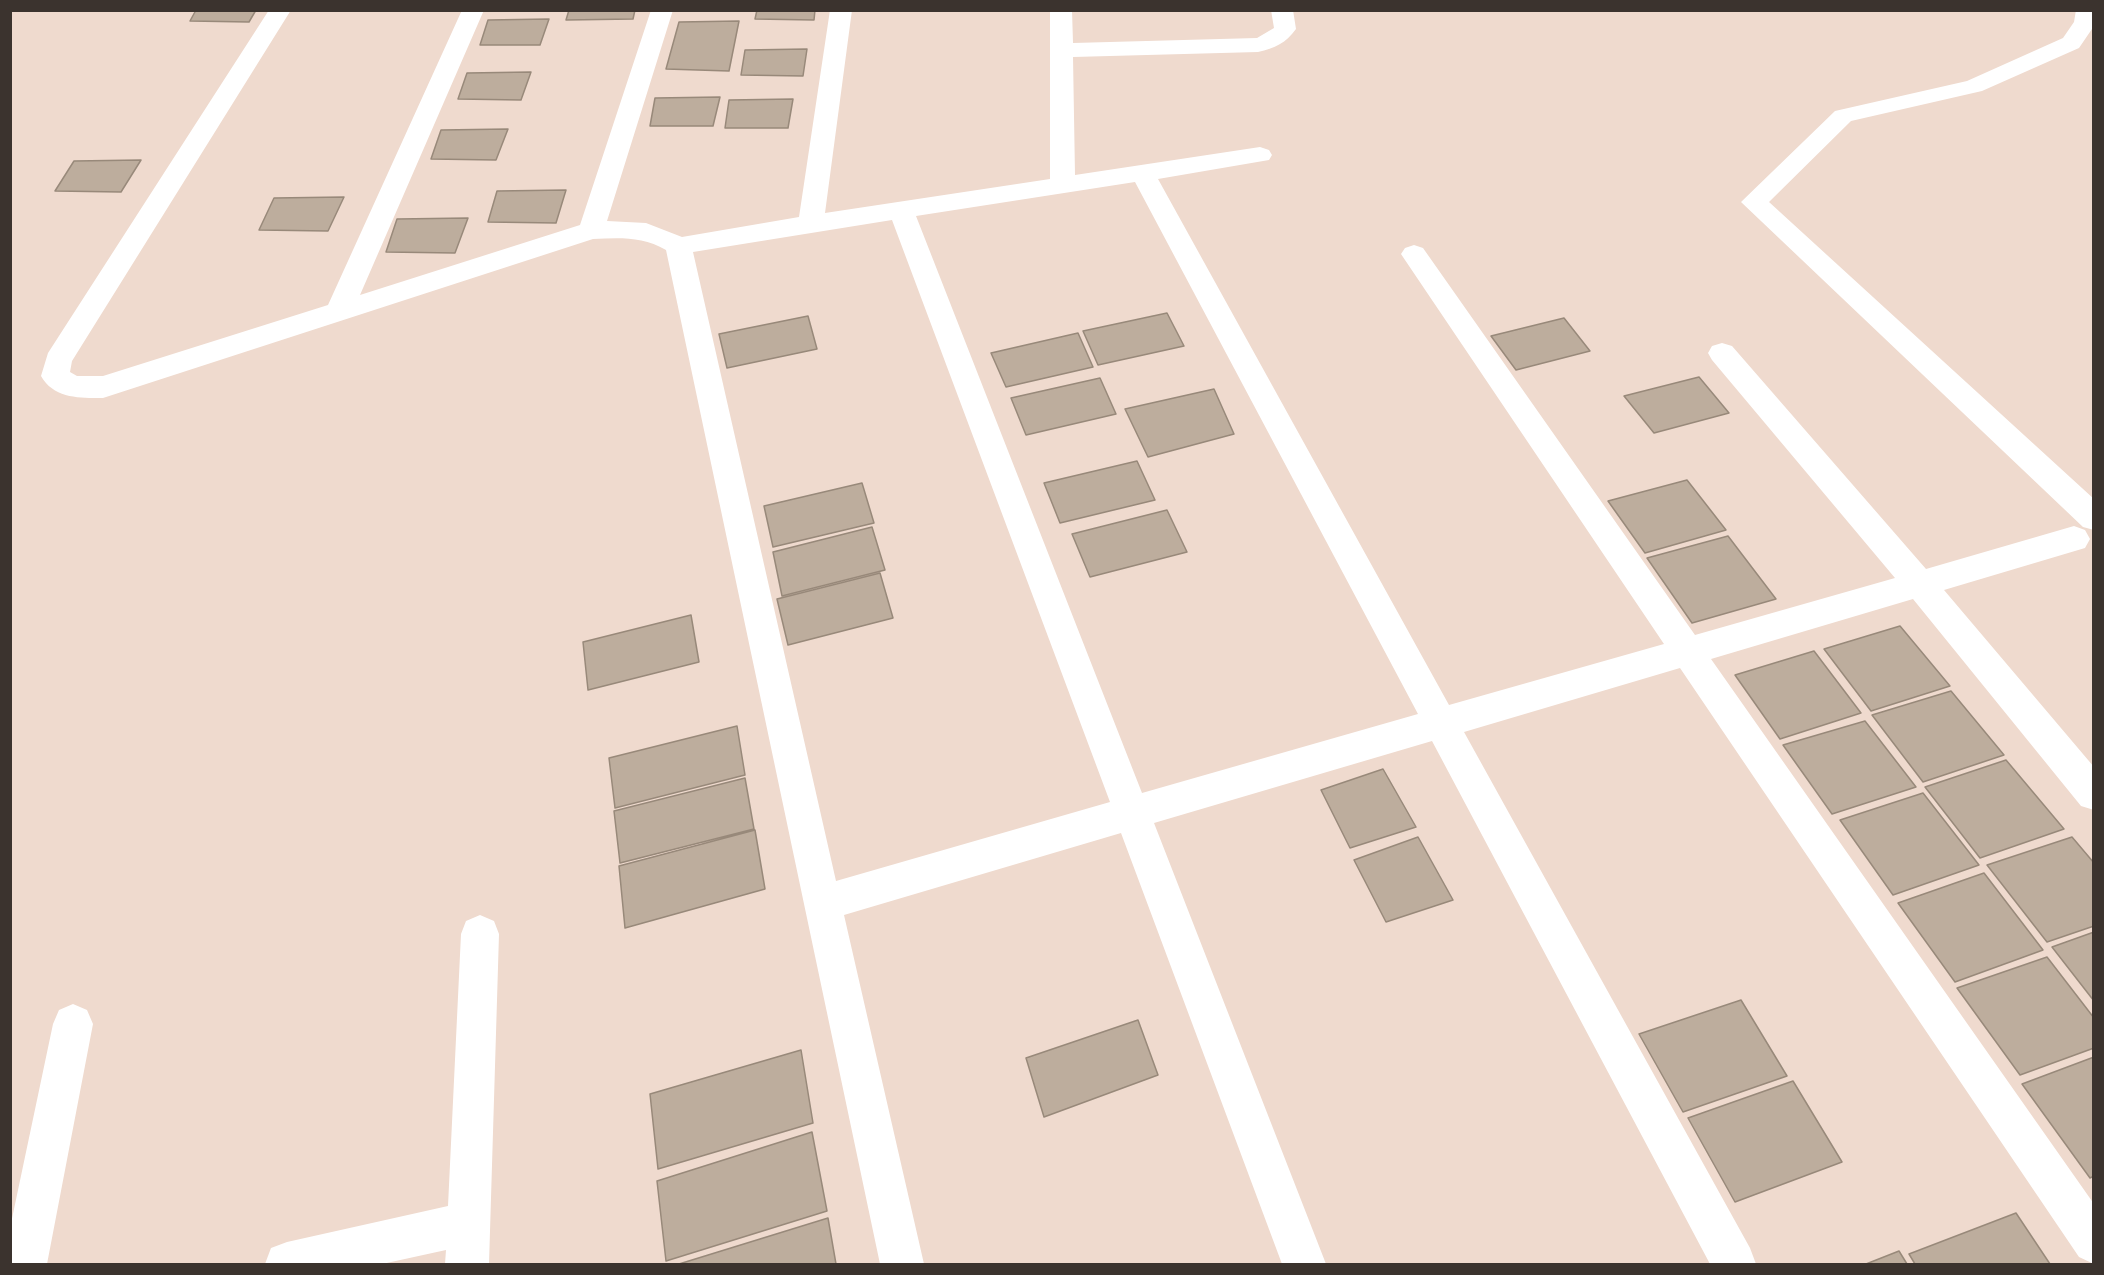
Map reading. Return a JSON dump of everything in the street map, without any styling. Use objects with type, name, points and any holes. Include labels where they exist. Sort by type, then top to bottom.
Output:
[{"type":"street","points":[[279,10],[58,360],[55,376],[72,387],[103,387],[591,230],[634,229],[663,236],[678,246],[1260,155]]},
{"type":"street","points":[[340,309],[473,10]]},
{"type":"street","points":[[591,230],[662,10]]},
{"type":"street","points":[[811,224],[841,10]]},
{"type":"street","points":[[1061,10],[1063,185]]},
{"type":"street","points":[[1062,50],[1258,45],[1281,35],[1285,29],[1282,10]]},
{"type":"street","points":[[822,903],[1919,583],[2084,529],[1754,202],[1843,116],[1974,86],[2071,43],[2085,22],[2087,10]]},
{"type":"street","points":[[1143,173],[1734,1264]]},
{"type":"street","points":[[901,210],[1304,1264]]},
{"type":"street","points":[[678,246],[902,1264]]},
{"type":"street","points":[[1414,254],[2094,1242]]},
{"type":"street","points":[[1722,352],[1919,583],[2094,794]]},
{"type":"street","points":[[467,1264],[480,934]]},
{"type":"street","points":[[25,1264],[73,1024]]},
{"type":"street","points":[[287,1264],[469,1223]]},
{"type":"building","points":[[196,10],[256,10],[249,22],[190,21]]},
{"type":"building","points":[[569,10],[635,10],[633,19],[566,20]]},
{"type":"building","points":[[757,10],[815,10],[814,20],[755,19]]},
{"type":"building","points":[[549,19],[540,45],[480,45],[488,20]]},
{"type":"building","points":[[739,21],[729,71],[666,69],[679,22]]},
{"type":"building","points":[[807,49],[803,76],[741,75],[745,50]]},
{"type":"building","points":[[531,72],[521,100],[458,99],[467,73]]},
{"type":"building","points":[[720,97],[713,126],[650,126],[655,98]]},
{"type":"building","points":[[793,99],[788,128],[725,128],[729,100]]},
{"type":"building","points":[[508,129],[496,160],[431,159],[441,130]]},
{"type":"building","points":[[141,160],[121,192],[55,191],[74,161]]},
{"type":"building","points":[[566,190],[556,223],[488,222],[497,191]]},
{"type":"building","points":[[344,197],[328,231],[259,230],[274,198]]},
{"type":"building","points":[[468,218],[455,253],[386,252],[397,219]]},
{"type":"building","points":[[1167,313],[1184,346],[1098,365],[1083,331]]},
{"type":"building","points":[[808,316],[817,349],[727,368],[719,334]]},
{"type":"building","points":[[1564,318],[1590,351],[1516,370],[1491,336]]},
{"type":"building","points":[[1078,333],[1093,367],[1006,387],[991,353]]},
{"type":"building","points":[[1699,377],[1729,413],[1654,433],[1624,396]]},
{"type":"building","points":[[1100,378],[1116,414],[1026,435],[1011,398]]},
{"type":"building","points":[[1214,389],[1234,434],[1148,457],[1125,409]]},
{"type":"building","points":[[1137,461],[1155,500],[1060,523],[1044,483]]},
{"type":"building","points":[[1687,480],[1726,530],[1645,553],[1608,501]]},
{"type":"building","points":[[862,483],[874,523],[773,547],[764,506]]},
{"type":"building","points":[[1167,510],[1187,552],[1090,577],[1072,534]]},
{"type":"building","points":[[872,527],[885,570],[782,596],[773,552]]},
{"type":"building","points":[[1728,536],[1776,599],[1692,623],[1647,558]]},
{"type":"building","points":[[880,573],[893,618],[788,645],[777,599]]},
{"type":"building","points":[[691,615],[699,662],[588,690],[583,642]]},
{"type":"building","points":[[1900,626],[1950,686],[1871,711],[1824,649]]},
{"type":"building","points":[[1814,651],[1861,713],[1780,739],[1735,675]]},
{"type":"building","points":[[1951,691],[2004,755],[1923,782],[1872,715]]},
{"type":"building","points":[[1865,721],[1916,787],[1832,814],[1783,745]]},
{"type":"building","points":[[737,726],[745,775],[615,808],[609,758]]},
{"type":"building","points":[[2006,760],[2064,829],[1980,858],[1925,787]]},
{"type":"building","points":[[1383,769],[1416,827],[1350,848],[1321,790]]},
{"type":"building","points":[[745,778],[754,829],[620,863],[614,811]]},
{"type":"building","points":[[1923,793],[1979,865],[1893,895],[1840,820]]},
{"type":"building","points":[[755,830],[765,889],[625,928],[619,866]]},
{"type":"building","points":[[1418,837],[1453,900],[1386,922],[1354,860]]},
{"type":"building","points":[[2072,837],[2094,863],[2094,926],[2047,942],[1987,865]]},
{"type":"building","points":[[1984,873],[2043,950],[1955,982],[1898,903]]},
{"type":"building","points":[[2094,932],[2094,1001],[2052,947]]},
{"type":"building","points":[[2047,957],[2094,1018],[2094,1048],[2020,1075],[1957,988]]},
{"type":"building","points":[[1741,1000],[1787,1076],[1683,1112],[1639,1034]]},
{"type":"building","points":[[1138,1020],[1158,1075],[1044,1117],[1026,1058]]},
{"type":"building","points":[[801,1050],[813,1123],[658,1169],[650,1094]]},
{"type":"building","points":[[2094,1057],[2094,1176],[2090,1178],[2022,1084]]},
{"type":"building","points":[[1793,1081],[1842,1162],[1735,1202],[1688,1118]]},
{"type":"building","points":[[812,1132],[827,1211],[666,1261],[657,1181]]},
{"type":"building","points":[[2016,1213],[2050,1264],[1915,1264],[1909,1254]]},
{"type":"building","points":[[828,1218],[836,1264],[679,1264]]},
{"type":"building","points":[[1899,1251],[1907,1264],[1866,1264]]}]
